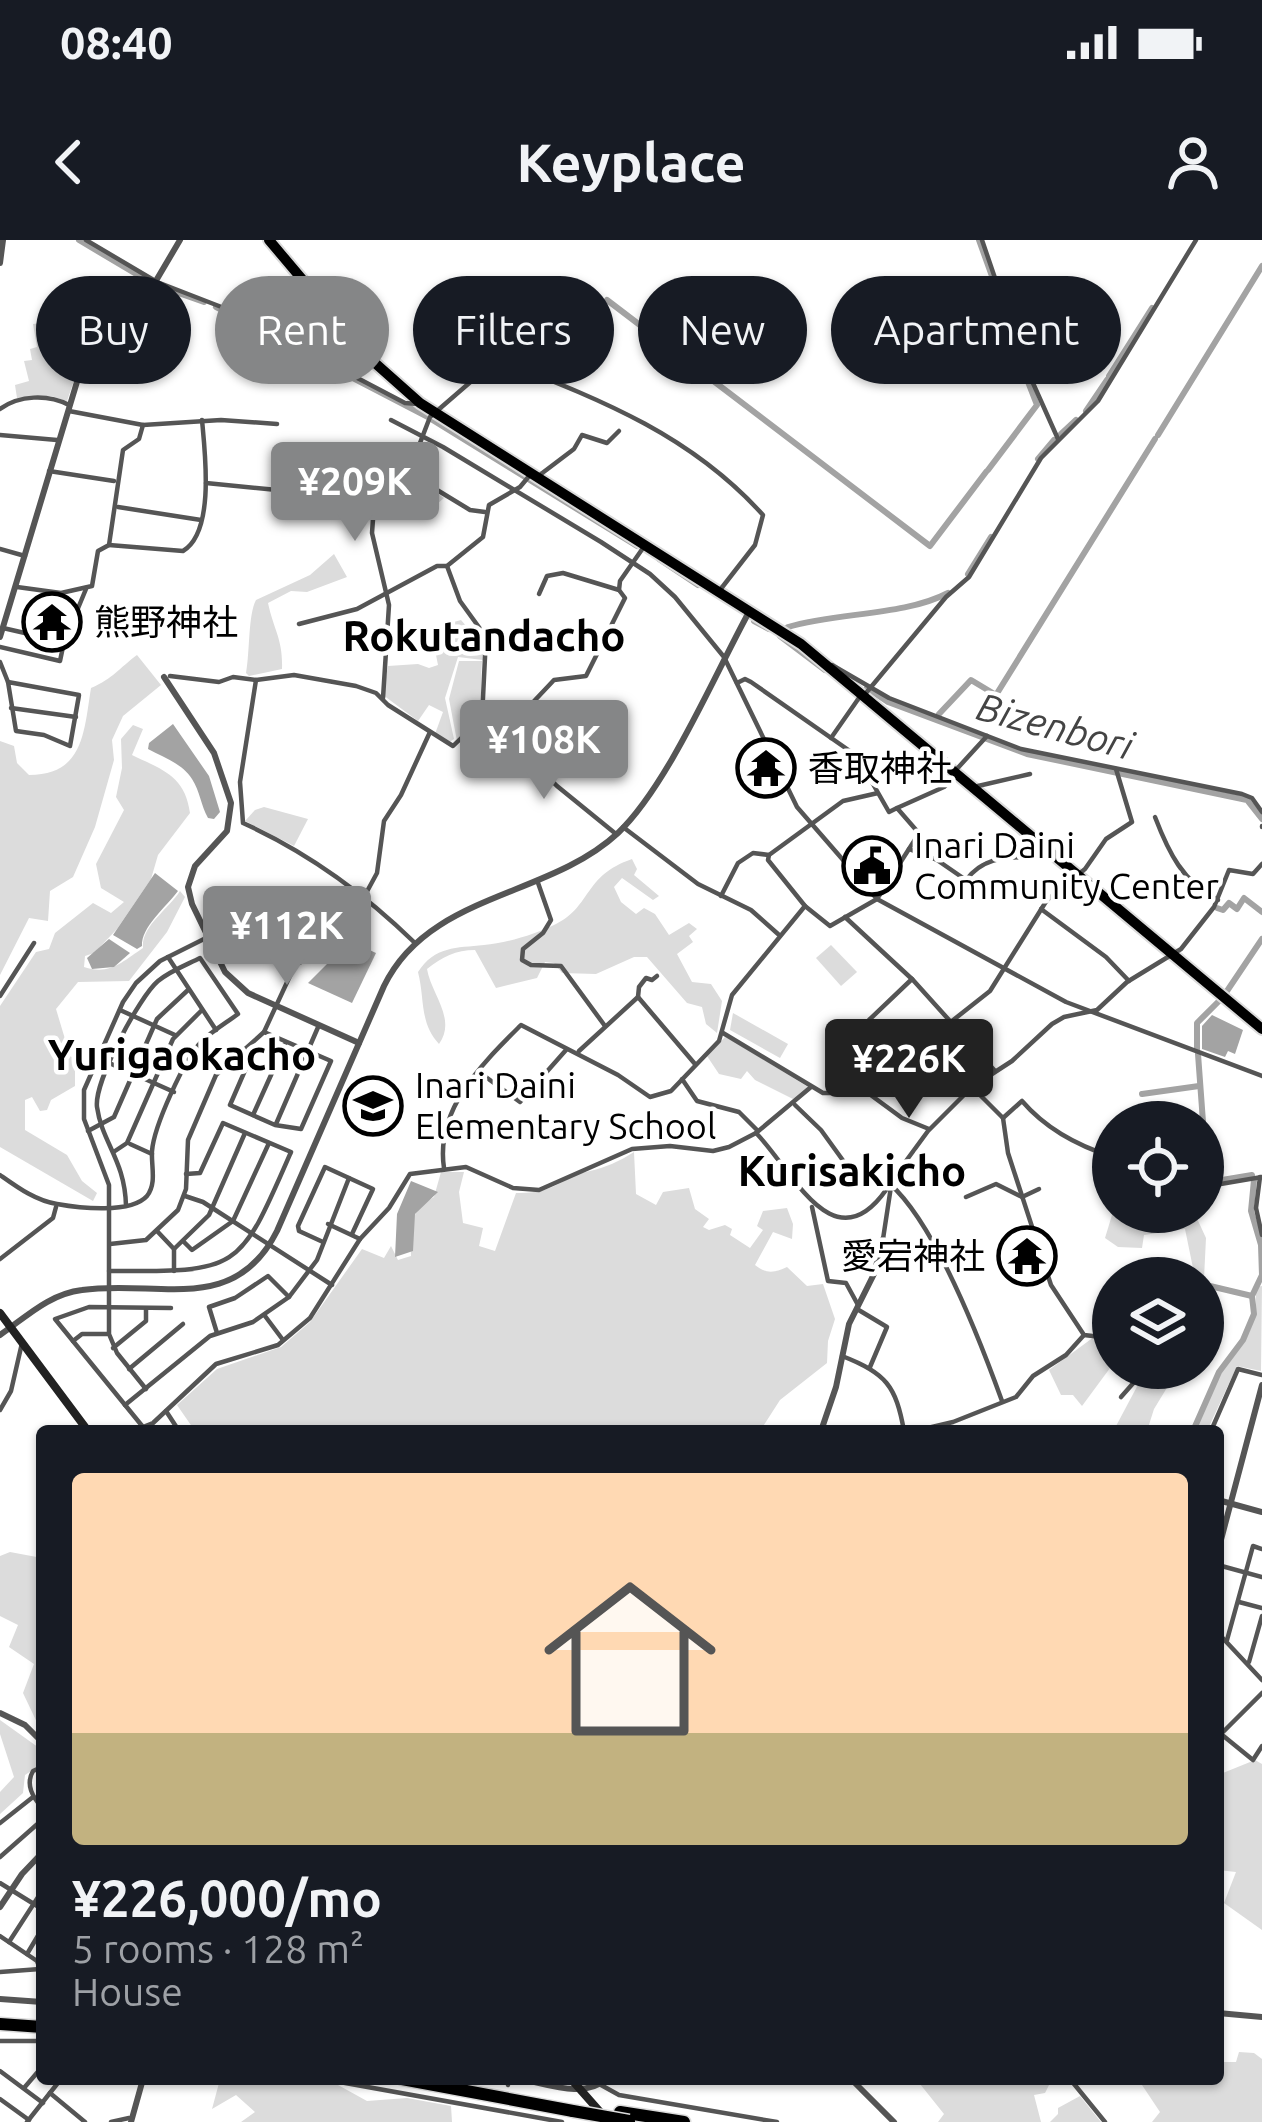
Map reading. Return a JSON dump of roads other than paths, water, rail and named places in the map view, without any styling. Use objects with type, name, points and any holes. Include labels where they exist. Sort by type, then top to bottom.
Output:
[{"type":"highway","points":[[269,240],[366,355],[421,403],[530,478],[750,609],[867,692],[955,774],[1262,1029]]},
{"type":"highway","points":[[0,2020],[36,2023]]},
{"type":"highway","points":[[438,2085],[571,2107]]},
{"type":"highway","points":[[471,2085],[624,2119],[684,2122]]},
{"type":"main road","points":[[0,1313],[84,1425]]},
{"type":"main road","points":[[576,2085],[624,2119]]},
{"type":"street","points":[[0,263],[3,240]]},
{"type":"street","points":[[86,240],[143,276]]},
{"type":"street","points":[[160,276],[180,240]]},
{"type":"street","points":[[982,240],[1024,363],[1058,439]]},
{"type":"street","points":[[831,738],[946,597],[969,577],[1041,458],[1098,401],[1196,240]]},
{"type":"street","points":[[383,698],[388,590],[372,527],[381,503],[408,474],[434,413],[497,359],[616,408],[695,452],[763,514],[755,545],[720,590]]},
{"type":"street","points":[[64,642],[2,632],[77,384]]},
{"type":"street","points":[[370,384],[405,403],[421,403]]},
{"type":"street","points":[[0,409],[13,401],[38,398],[143,425],[202,420],[277,424]]},
{"type":"street","points":[[17,587],[61,593],[92,586],[98,551],[109,545],[188,550],[197,537],[206,483],[202,420]]},
{"type":"street","points":[[391,420],[514,488],[633,562],[675,596],[724,657],[789,793],[810,826],[877,898],[1090,1012],[1262,1076]]},
{"type":"street","points":[[109,545],[124,446],[140,440],[143,425]]},
{"type":"street","points":[[299,624],[357,609],[437,566],[447,566],[483,537],[485,512],[496,498],[558,464],[582,435],[607,442],[619,431]]},
{"type":"street","points":[[0,436],[57,440]]},
{"type":"street","points":[[49,471],[116,481]]},
{"type":"street","points":[[395,485],[419,479],[470,510],[485,512]]},
{"type":"street","points":[[206,483],[277,490]]},
{"type":"street","points":[[116,507],[201,520]]},
{"type":"street","points":[[619,590],[643,548]]},
{"type":"street","points":[[0,549],[25,556]]},
{"type":"street","points":[[167,677],[220,682],[233,677],[256,680],[294,675],[368,689],[453,746],[482,718],[486,637],[455,593],[447,566]]},
{"type":"street","points":[[504,733],[554,680],[586,676],[625,598],[619,590],[563,573],[544,578],[539,594]]},
{"type":"street","points":[[0,647],[60,661],[86,588]]},
{"type":"street","points":[[0,1335],[63,1294],[187,1290],[216,1286],[245,1271],[269,1245],[388,978],[415,943],[446,920],[582,859],[620,831],[658,782],[750,609]]},
{"type":"street","points":[[0,662],[16,731],[44,735],[67,748],[79,695],[8,682]]},
{"type":"street","points":[[167,677],[214,753],[232,803],[226,831],[195,866],[189,882],[190,898],[208,937],[237,985],[359,1043]]},
{"type":"street","points":[[256,680],[240,782],[242,822],[316,862],[415,943]]},
{"type":"street","points":[[737,683],[751,682],[857,756],[889,812],[944,787],[986,738]]},
{"type":"street","points":[[867,692],[1022,749],[1249,796],[1262,812]]},
{"type":"street","points":[[11,708],[76,717]]},
{"type":"street","points":[[482,718],[504,733],[557,787],[698,884],[752,910],[778,934]]},
{"type":"street","points":[[110,1244],[134,1244],[173,1216],[185,1196],[188,1139],[216,1075],[264,1032],[295,965],[335,941],[363,899],[379,866],[384,821],[430,732]]},
{"type":"street","points":[[952,1021],[990,991],[1055,892],[1078,876],[1106,839],[1132,822],[1116,772]]},
{"type":"street","points":[[974,789],[1030,774]]},
{"type":"street","points":[[878,793],[843,801],[768,860],[805,906],[830,926],[877,898],[910,849],[917,831],[897,808]]},
{"type":"street","points":[[1155,817],[1166,847],[1186,876],[1217,900]]},
{"type":"street","points":[[910,849],[966,880],[976,866],[987,861],[1051,854]]},
{"type":"street","points":[[721,896],[746,857],[770,855]]},
{"type":"street","points":[[812,1205],[850,1218],[872,1209],[929,1130],[972,1088],[1012,1061],[1052,1024],[1104,1006],[1130,981],[1172,955],[1190,941],[1217,900],[1229,870],[1253,874],[1262,864]]},
{"type":"street","points":[[537,880],[551,920],[523,949],[522,960],[561,966],[604,1026]]},
{"type":"street","points":[[444,1168],[443,1130],[464,1089],[521,1025],[650,1097],[665,1096],[723,1033],[732,995],[805,906]]},
{"type":"street","points":[[1041,908],[1130,981]]},
{"type":"street","points":[[845,917],[952,1021],[995,1071]]},
{"type":"street","points":[[146,1389],[113,1348],[109,1334],[108,1177],[82,1114],[83,1096],[136,983],[168,957],[208,937]]},
{"type":"street","points":[[0,996],[34,943]]},
{"type":"street","points":[[168,957],[216,1030]]},
{"type":"street","points":[[0,1175],[57,1204],[126,1206],[136,1204],[152,1188],[152,1154],[193,1053],[238,1014],[200,958],[148,991],[98,1095],[103,1124],[125,1179],[126,1206]]},
{"type":"street","points":[[578,1053],[638,997],[646,978],[657,976]]},
{"type":"street","points":[[896,1046],[869,1020],[912,980]]},
{"type":"street","points":[[88,1131],[114,1117],[154,1025],[188,990]]},
{"type":"street","points":[[638,997],[695,1064]]},
{"type":"street","points":[[120,1010],[175,1035]]},
{"type":"street","points":[[115,1151],[127,1143],[175,1035],[202,1010]]},
{"type":"street","points":[[275,1125],[320,1025]]},
{"type":"street","points":[[245,1049],[250,1059],[230,1105],[275,1125],[301,1129],[332,1061],[264,1032]]},
{"type":"street","points":[[723,1033],[811,1087],[828,1094],[868,1093],[902,1118],[929,1130]]},
{"type":"street","points":[[253,1115],[286,1041]]},
{"type":"street","points":[[479,1072],[520,1102],[568,1048]]},
{"type":"street","points":[[98,1058],[174,1092]]},
{"type":"street","points":[[682,1079],[697,1101],[743,1114],[792,1174],[812,1205],[828,1281],[846,1283],[857,1306],[887,1327],[870,1367]]},
{"type":"street","points":[[148,1425],[216,1364],[269,1349],[310,1318],[360,1239],[389,1208],[410,1174],[466,1167],[526,1191],[553,1185],[632,1149],[720,1150],[757,1132],[811,1087]]},
{"type":"street","points":[[972,1088],[1004,1118],[1008,1153],[1052,1285],[1084,1335]]},
{"type":"street","points":[[1004,1118],[1022,1101],[1040,1122],[1092,1147]]},
{"type":"street","points":[[795,1105],[847,1166],[889,1187],[913,1210],[955,1287],[1002,1401]]},
{"type":"street","points":[[109,1271],[205,1269],[220,1263],[254,1235],[291,1152],[223,1123],[200,1172],[186,1174]]},
{"type":"street","points":[[174,1271],[175,1249],[212,1208],[245,1132]]},
{"type":"street","points":[[127,1143],[152,1154]]},
{"type":"street","points":[[183,1241],[192,1250],[232,1221],[269,1143]]},
{"type":"street","points":[[322,1242],[299,1231],[298,1226],[325,1167],[373,1189],[352,1234]]},
{"type":"street","points":[[1224,1183],[1261,1177],[1256,1208],[1262,1235]]},
{"type":"street","points":[[125,1405],[217,1333],[265,1316],[289,1297],[310,1271],[349,1178]]},
{"type":"street","points":[[966,1197],[996,1184],[1022,1197]]},
{"type":"street","points":[[823,1425],[857,1306],[874,1274],[889,1187]]},
{"type":"street","points":[[1022,1197],[1039,1189]]},
{"type":"street","points":[[185,1196],[212,1208],[332,1285]]},
{"type":"street","points":[[0,1259],[53,1218],[57,1204]]},
{"type":"street","points":[[328,1224],[360,1239]]},
{"type":"street","points":[[157,1231],[175,1249]]},
{"type":"street","points":[[217,1333],[209,1307],[236,1298],[268,1276],[289,1297]]},
{"type":"street","points":[[142,1425],[55,1319],[81,1308],[171,1308]]},
{"type":"street","points":[[113,1348],[146,1321],[146,1308]]},
{"type":"street","points":[[265,1316],[284,1340]]},
{"type":"street","points":[[129,1369],[183,1324]]},
{"type":"street","points":[[73,1342],[82,1334],[109,1334]]},
{"type":"street","points":[[940,1425],[1018,1395],[1033,1376],[1066,1355],[1084,1335]]},
{"type":"street","points":[[1084,1335],[1092,1336]]},
{"type":"street","points":[[0,1410],[22,1343]]},
{"type":"street","points":[[842,1356],[884,1377],[896,1396],[903,1425]]},
{"type":"street","points":[[1213,1425],[1238,1369],[1262,1376]]},
{"type":"street","points":[[1224,1529],[1262,1385]]},
{"type":"street","points":[[1121,1397],[1128,1389]]},
{"type":"street","points":[[166,1411],[175,1425]]},
{"type":"street","points":[[1224,1501],[1262,1511]]},
{"type":"street","points":[[1227,1640],[1253,1546],[1262,1549]]},
{"type":"street","points":[[1224,1566],[1262,1577]]},
{"type":"street","points":[[1238,1602],[1262,1612],[1248,1664]]},
{"type":"street","points":[[1224,1638],[1262,1680]]},
{"type":"street","points":[[1224,1731],[1262,1693]]},
{"type":"street","points":[[0,1713],[36,1736]]},
{"type":"street","points":[[1224,1737],[1252,1760],[1262,1746]]},
{"type":"street","points":[[36,1770],[30,1781],[36,1800]]},
{"type":"street","points":[[0,1823],[33,1796]]},
{"type":"street","points":[[0,1857],[36,1825]]},
{"type":"street","points":[[0,1907],[36,1860]]},
{"type":"street","points":[[0,1882],[36,1906]]},
{"type":"street","points":[[9,1942],[36,1900]]},
{"type":"street","points":[[0,1936],[36,1960]]},
{"type":"street","points":[[27,1954],[36,1939]]},
{"type":"street","points":[[0,1972],[36,1972]]},
{"type":"street","points":[[0,1999],[36,2002]]},
{"type":"street","points":[[1224,2014],[1262,2017]]},
{"type":"street","points":[[0,2041],[36,2041]]},
{"type":"street","points":[[0,2071],[43,2103]]},
{"type":"street","points":[[24,2088],[36,2074]]},
{"type":"street","points":[[0,2099],[28,2121],[56,2085]]},
{"type":"street","points":[[111,2122],[131,2120],[141,2085]]},
{"type":"street","points":[[360,2085],[562,2122]]},
{"type":"street","points":[[555,2085],[578,2089],[592,2085]]},
{"type":"street","points":[[606,2085],[619,2096],[777,2122]]},
{"type":"street","points":[[857,2085],[894,2122]]},
{"type":"street","points":[[1075,2085],[1105,2122]]},
{"type":"street","points":[[50,2093],[85,2122]]},
{"type":"waterway","name":"Bizenbori","points":[[79,240],[153,284],[204,302]]},
{"type":"waterway","points":[[979,240],[992,276]]},
{"type":"waterway","points":[[1158,435],[1262,266]]},
{"type":"waterway","points":[[614,305],[930,546],[986,472]]},
{"type":"waterway","points":[[1121,357],[1152,308]]},
{"type":"waterway","name":"Bizenbori","points":[[364,384],[428,417]]},
{"type":"waterway","points":[[988,470],[1037,405],[1029,384]]},
{"type":"waterway","points":[[1086,411],[1104,384]]},
{"type":"waterway","name":"Bizenbori","points":[[431,419],[637,546]]},
{"type":"waterway","points":[[1061,434],[1076,420]]},
{"type":"waterway","points":[[939,714],[971,680],[996,695],[1155,439]]},
{"type":"waterway","points":[[1038,459],[1054,440]]},
{"type":"waterway","points":[[968,574],[991,537]]},
{"type":"waterway","name":"Bizenbori","points":[[659,559],[698,585]]},
{"type":"waterway","points":[[788,627],[911,606],[948,593]]},
{"type":"waterway","name":"Bizenbori","points":[[754,621],[769,629]]},
{"type":"waterway","name":"Bizenbori","points":[[780,636],[825,670]]},
{"type":"waterway","name":"Bizenbori","points":[[867,688],[888,702],[1027,754],[1247,800],[1262,819]]},
{"type":"waterway","points":[[1217,908],[1223,910],[1229,903],[1237,909],[1244,898],[1262,912]]},
{"type":"waterway","points":[[1227,991],[1262,939]]},
{"type":"waterway","points":[[1197,1050],[1197,1023],[1219,1001]]},
{"type":"waterway","points":[[1198,1054],[1201,1101]]},
{"type":"waterway","points":[[1142,1094],[1199,1086]]},
{"type":"waterway","points":[[1224,1180],[1252,1175]]},
{"type":"waterway","points":[[1196,1425],[1219,1372],[1243,1340],[1254,1314],[1252,1296],[1262,1275],[1261,1245],[1251,1211],[1254,1180]]},
{"type":"waterway","points":[[1224,1289],[1252,1296]]},
{"type":"place","name":"熊野神社","points":[[52,622]]},
{"type":"place","name":"香取神社","points":[[766,768]]},
{"type":"place","name":"Inari Daini Community Center","points":[[872,866]]},
{"type":"place","name":"Inari Daini Elementary School","points":[[373,1106]]},
{"type":"place","name":"愛宕神社","points":[[1027,1256]]},
{"type":"district","name":"Rokutandacho","points":[[484,636]]},
{"type":"district","name":"Yurigaokacho","points":[[182,1055]]},
{"type":"district","name":"Kurisakicho","points":[[852,1171]]}]
